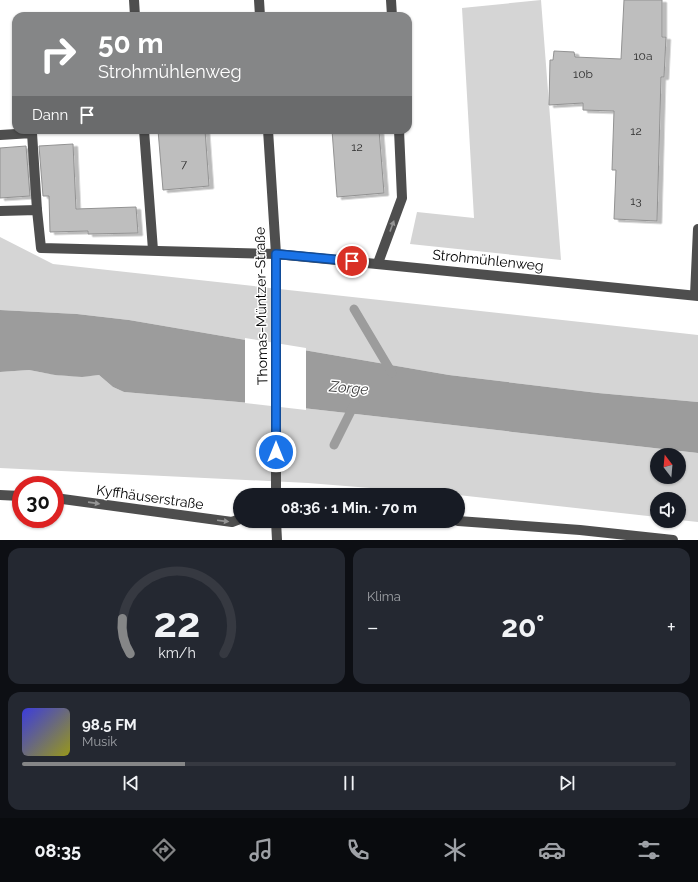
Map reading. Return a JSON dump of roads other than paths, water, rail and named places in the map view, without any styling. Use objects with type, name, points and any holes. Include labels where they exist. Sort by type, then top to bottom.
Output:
[{"type":"street","points":[[134,0],[135,12]]},
{"type":"street","points":[[259,0],[260,12]]},
{"type":"street","points":[[391,0],[392,12]]},
{"type":"street","points":[[0,134],[12,134]]},
{"type":"street","points":[[0,211],[37,210],[32,134]]},
{"type":"street","points":[[144,134],[153,250]]},
{"type":"street","name":"Thomas-Müntzer-Straße","points":[[268,134],[276,254],[276,488]]},
{"type":"street","points":[[378,263],[402,198],[398,134]]},
{"type":"street","name":"Strohmühlenweg","points":[[37,210],[41,248],[276,254],[696,296]]},
{"type":"street","points":[[696,296],[698,229]]},
{"type":"street","points":[[0,495],[12,496]]},
{"type":"street","name":"Kyffhäuserstraße","points":[[64,499],[233,522]]},
{"type":"street","points":[[465,521],[580,530],[673,540]]},
{"type":"street","points":[[276,528],[277,540]]},
{"type":"water","name":"Zorge","points":[[0,310],[77,314],[129,320],[449,375],[598,393],[698,402],[698,453],[686,452],[686,448],[654,448],[285,406],[124,392],[113,387],[99,375],[82,377],[55,375],[29,370],[0,372]]},
{"type":"waterway","points":[[354,309],[392,373]]},
{"type":"waterway","name":"Zorge","points":[[334,445],[355,403]]}]
